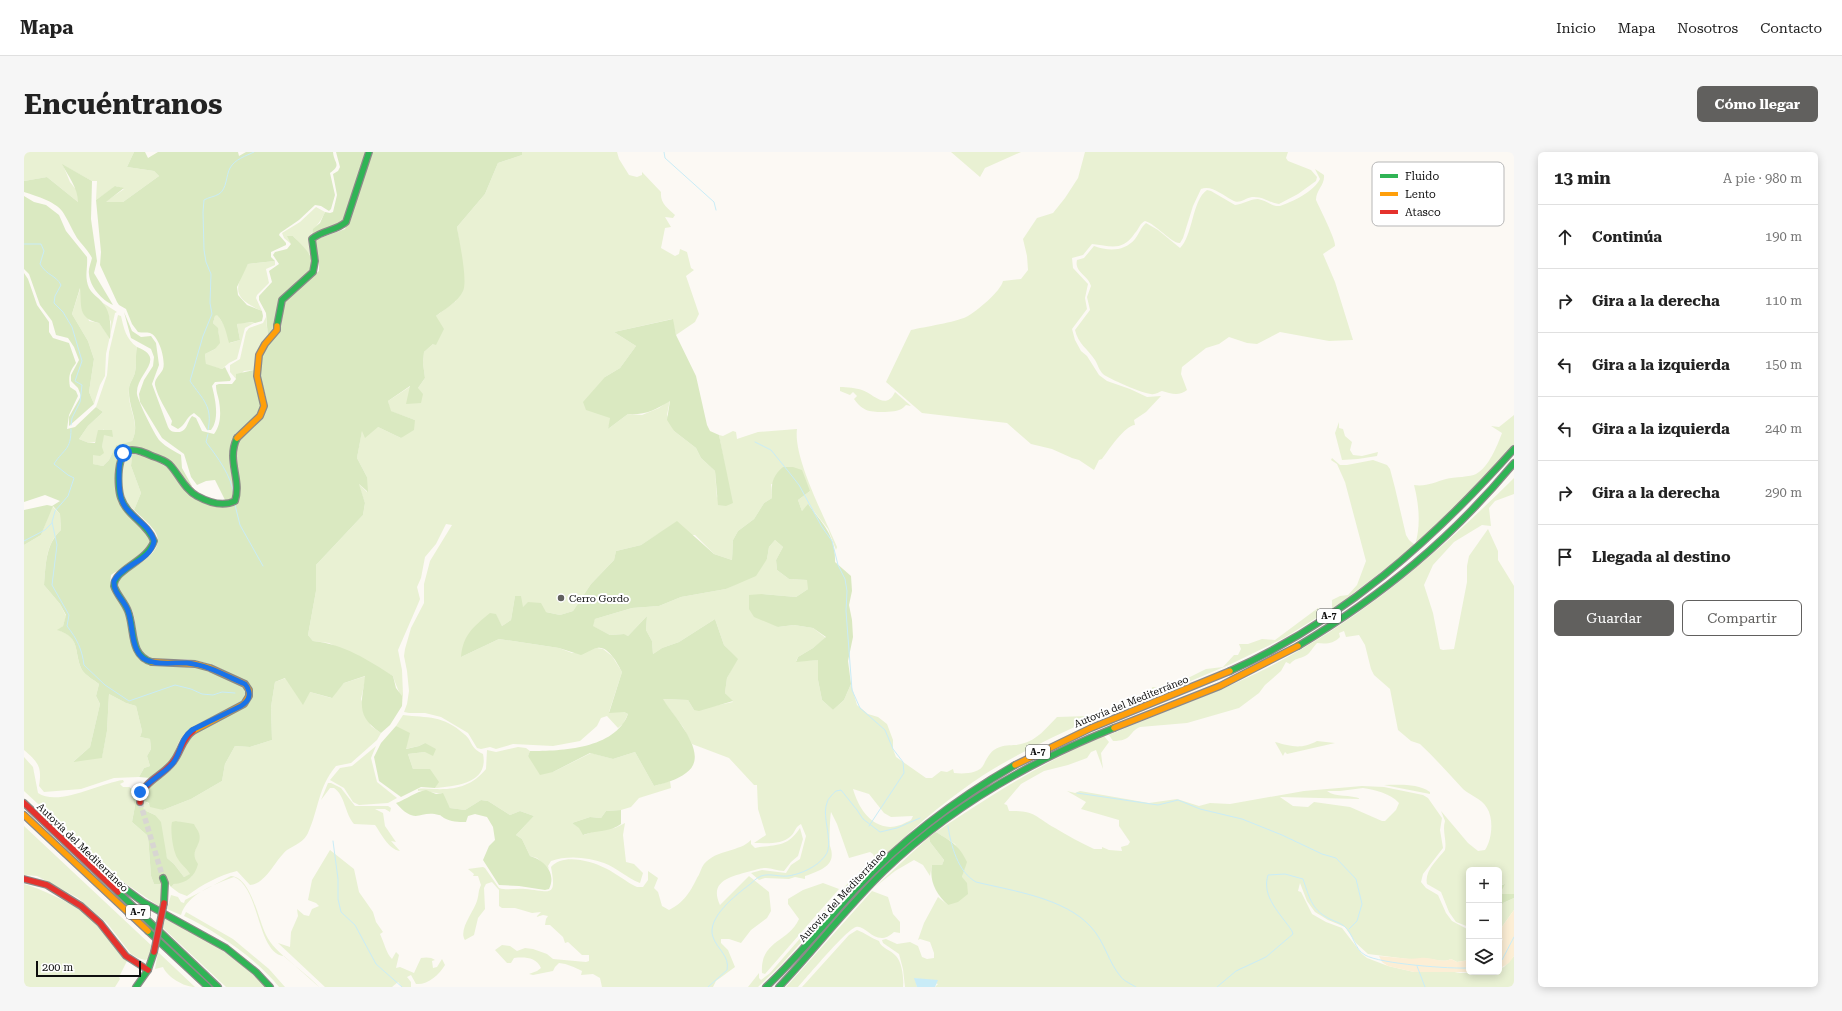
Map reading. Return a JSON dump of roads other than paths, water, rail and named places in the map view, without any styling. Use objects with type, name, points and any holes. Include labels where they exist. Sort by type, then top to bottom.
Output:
[{"type":"main road","points":[[140,802],[139,797],[144,787],[172,764],[186,735],[192,730],[241,706],[246,702],[250,695],[249,689],[245,684],[206,667],[186,663],[152,662],[146,660],[139,654],[128,608],[115,591],[114,581],[122,571],[151,551],[154,541],[149,530],[125,507],[122,502],[120,486],[120,459],[123,453],[127,450],[140,450],[167,463],[193,494],[201,498],[227,504],[235,501],[238,491],[232,461],[234,445],[239,435],[260,416],[264,406],[257,376],[262,350],[277,330],[278,311],[282,300],[313,272],[315,261],[312,239],[320,233],[337,230],[346,222],[369,152]]},
{"type":"main road","name":"Autovía del Mediterráneo","points":[[766,987],[788,966],[856,889],[897,849],[942,812],[1002,772],[1045,748],[1103,721],[1245,663],[1323,620],[1391,571],[1418,548],[1480,489],[1514,449]]},
{"type":"main road","name":"Autovía del Mediterráneo","points":[[779,987],[884,872],[948,818],[981,795],[1042,759],[1074,744],[1217,687],[1255,669],[1326,630],[1384,589],[1427,554],[1481,502],[1514,463]]},
{"type":"main road","name":"Autovía del Mediterráneo","points":[[24,803],[218,987]]},
{"type":"main road","name":"Autovía del Mediterráneo","points":[[24,815],[208,987]]},
{"type":"main road","points":[[60,836],[117,884],[142,901],[226,947],[246,962],[270,987]]},
{"type":"main road","points":[[136,987],[148,970],[154,952],[164,903],[165,883],[163,878]]},
{"type":"main road","points":[[24,879],[38,882],[67,896],[87,911],[129,958],[148,970]]},
{"type":"main road","points":[[124,910],[132,920],[202,987]]},
{"type":"main road","points":[[136,962],[144,962],[152,959]]},
{"type":"main road","points":[[136,962],[142,972],[142,978]]},
{"type":"water","points":[[914,978],[938,980],[935,987],[917,987]]},
{"type":"waterway","points":[[208,430],[208,409],[203,399],[190,381],[203,336],[212,314],[210,303],[211,274],[206,262],[204,250],[204,200],[222,192],[232,165],[241,158],[254,152]]},
{"type":"waterway","points":[[664,152],[665,158],[714,202],[716,210]]},
{"type":"waterway","points":[[24,244],[41,244],[44,251],[40,264],[46,271],[57,279],[61,285],[55,296],[54,303],[63,312],[72,327],[82,361],[75,381],[82,385],[80,402],[72,418],[71,425]]},
{"type":"waterway","points":[[71,429],[70,442],[54,464],[74,478],[68,496],[55,511],[52,522],[57,545],[52,585],[69,615],[67,626],[74,635],[78,644],[84,665],[105,685],[129,701],[175,685],[191,689],[202,694],[213,695],[222,692],[235,693]]},
{"type":"waterway","points":[[208,434],[206,442],[227,474],[234,495]]},
{"type":"waterway","points":[[755,442],[771,450],[799,485],[822,527],[832,541],[838,565],[845,579],[847,591],[846,611],[852,690],[860,708],[885,730],[893,749],[903,762],[904,773],[869,826]]},
{"type":"waterway","points":[[235,505],[240,525],[263,566]]},
{"type":"waterway","points":[[24,541],[45,530],[52,523]]},
{"type":"waterway","points":[[708,987],[727,970],[727,961],[713,937],[712,930],[718,915],[730,901],[759,877],[764,875],[793,875],[803,872],[822,860],[828,851],[829,845],[826,816],[827,803],[828,799],[836,791],[841,790],[863,819],[880,832],[897,828],[920,818]]},
{"type":"waterway","points":[[1077,793],[1158,805],[1178,800],[1200,809],[1242,819],[1282,835],[1322,854],[1336,858],[1356,879],[1362,904],[1357,921],[1349,929]]},
{"type":"waterway","points":[[948,826],[956,858],[964,872],[970,878],[976,882],[1053,902],[1080,917],[1096,933],[1121,977],[1136,987]]},
{"type":"waterway","points":[[333,841],[338,879],[338,899],[341,912],[355,925],[376,964],[402,987]]},
{"type":"waterway","points":[[1217,987],[1236,971],[1266,957],[1293,934],[1273,905],[1267,891],[1268,875],[1285,874],[1303,879],[1311,902],[1314,906],[1322,914],[1344,926],[1350,933],[1358,949],[1365,955],[1385,961],[1400,963],[1432,967],[1466,968]]},
{"type":"waterway","points":[[1502,960],[1514,937]]},
{"type":"waterway","points":[[1417,966],[1425,987]]},
{"type":"tunnel","points":[[140,802],[163,878]]},
{"type":"place","name":"Cerro Gordo","points":[[561,598]]}]
